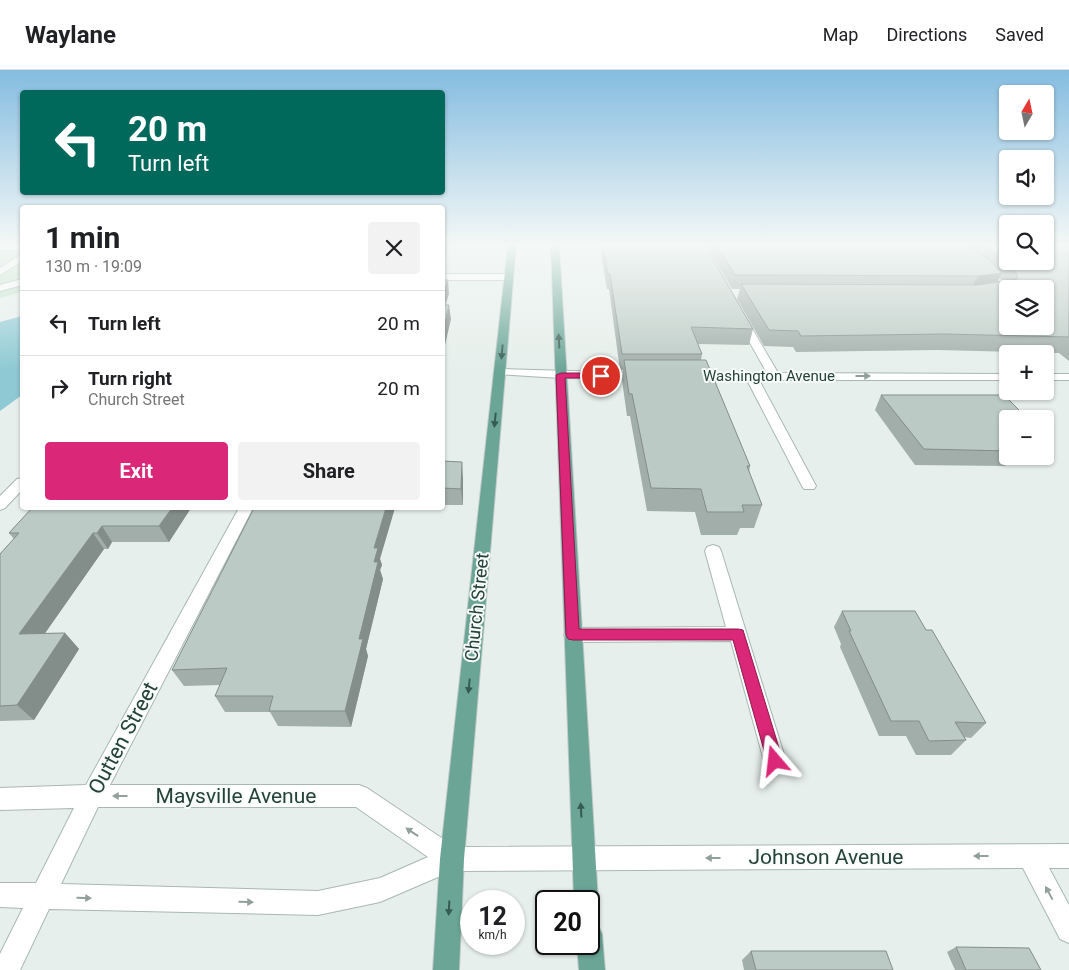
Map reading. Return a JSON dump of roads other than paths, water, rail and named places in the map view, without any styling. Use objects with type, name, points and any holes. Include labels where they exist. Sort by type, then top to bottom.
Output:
[{"type":"main road","name":"Church Street","points":[[446,970],[452,859],[508,287]]},
{"type":"main road","points":[[557,287],[585,890]]},
{"type":"main road","points":[[591,955],[592,970]]},
{"type":"street","points":[[736,310],[774,376]]},
{"type":"street","points":[[500,372],[657,376]]},
{"type":"street","name":"Washington Avenue","points":[[686,376],[999,377]]},
{"type":"street","points":[[751,376],[809,486]]},
{"type":"street","points":[[1054,377],[1069,377]]},
{"type":"street","points":[[0,505],[20,484]]},
{"type":"street","name":"Outten Street","points":[[6,970],[92,796],[245,510]]},
{"type":"street","points":[[713,551],[775,761]]},
{"type":"street","points":[[573,635],[738,634]]},
{"type":"street","name":"Maysville Avenue","points":[[0,799],[92,796],[358,796],[452,859]]},
{"type":"street","points":[[1029,856],[1069,930]]},
{"type":"street","name":"Johnson Avenue","points":[[583,859],[1069,856]]},
{"type":"street","points":[[0,895],[318,903],[380,890],[452,859],[583,859]]},
{"type":"water","points":[[20,317],[20,396],[0,411],[0,322]]}]
